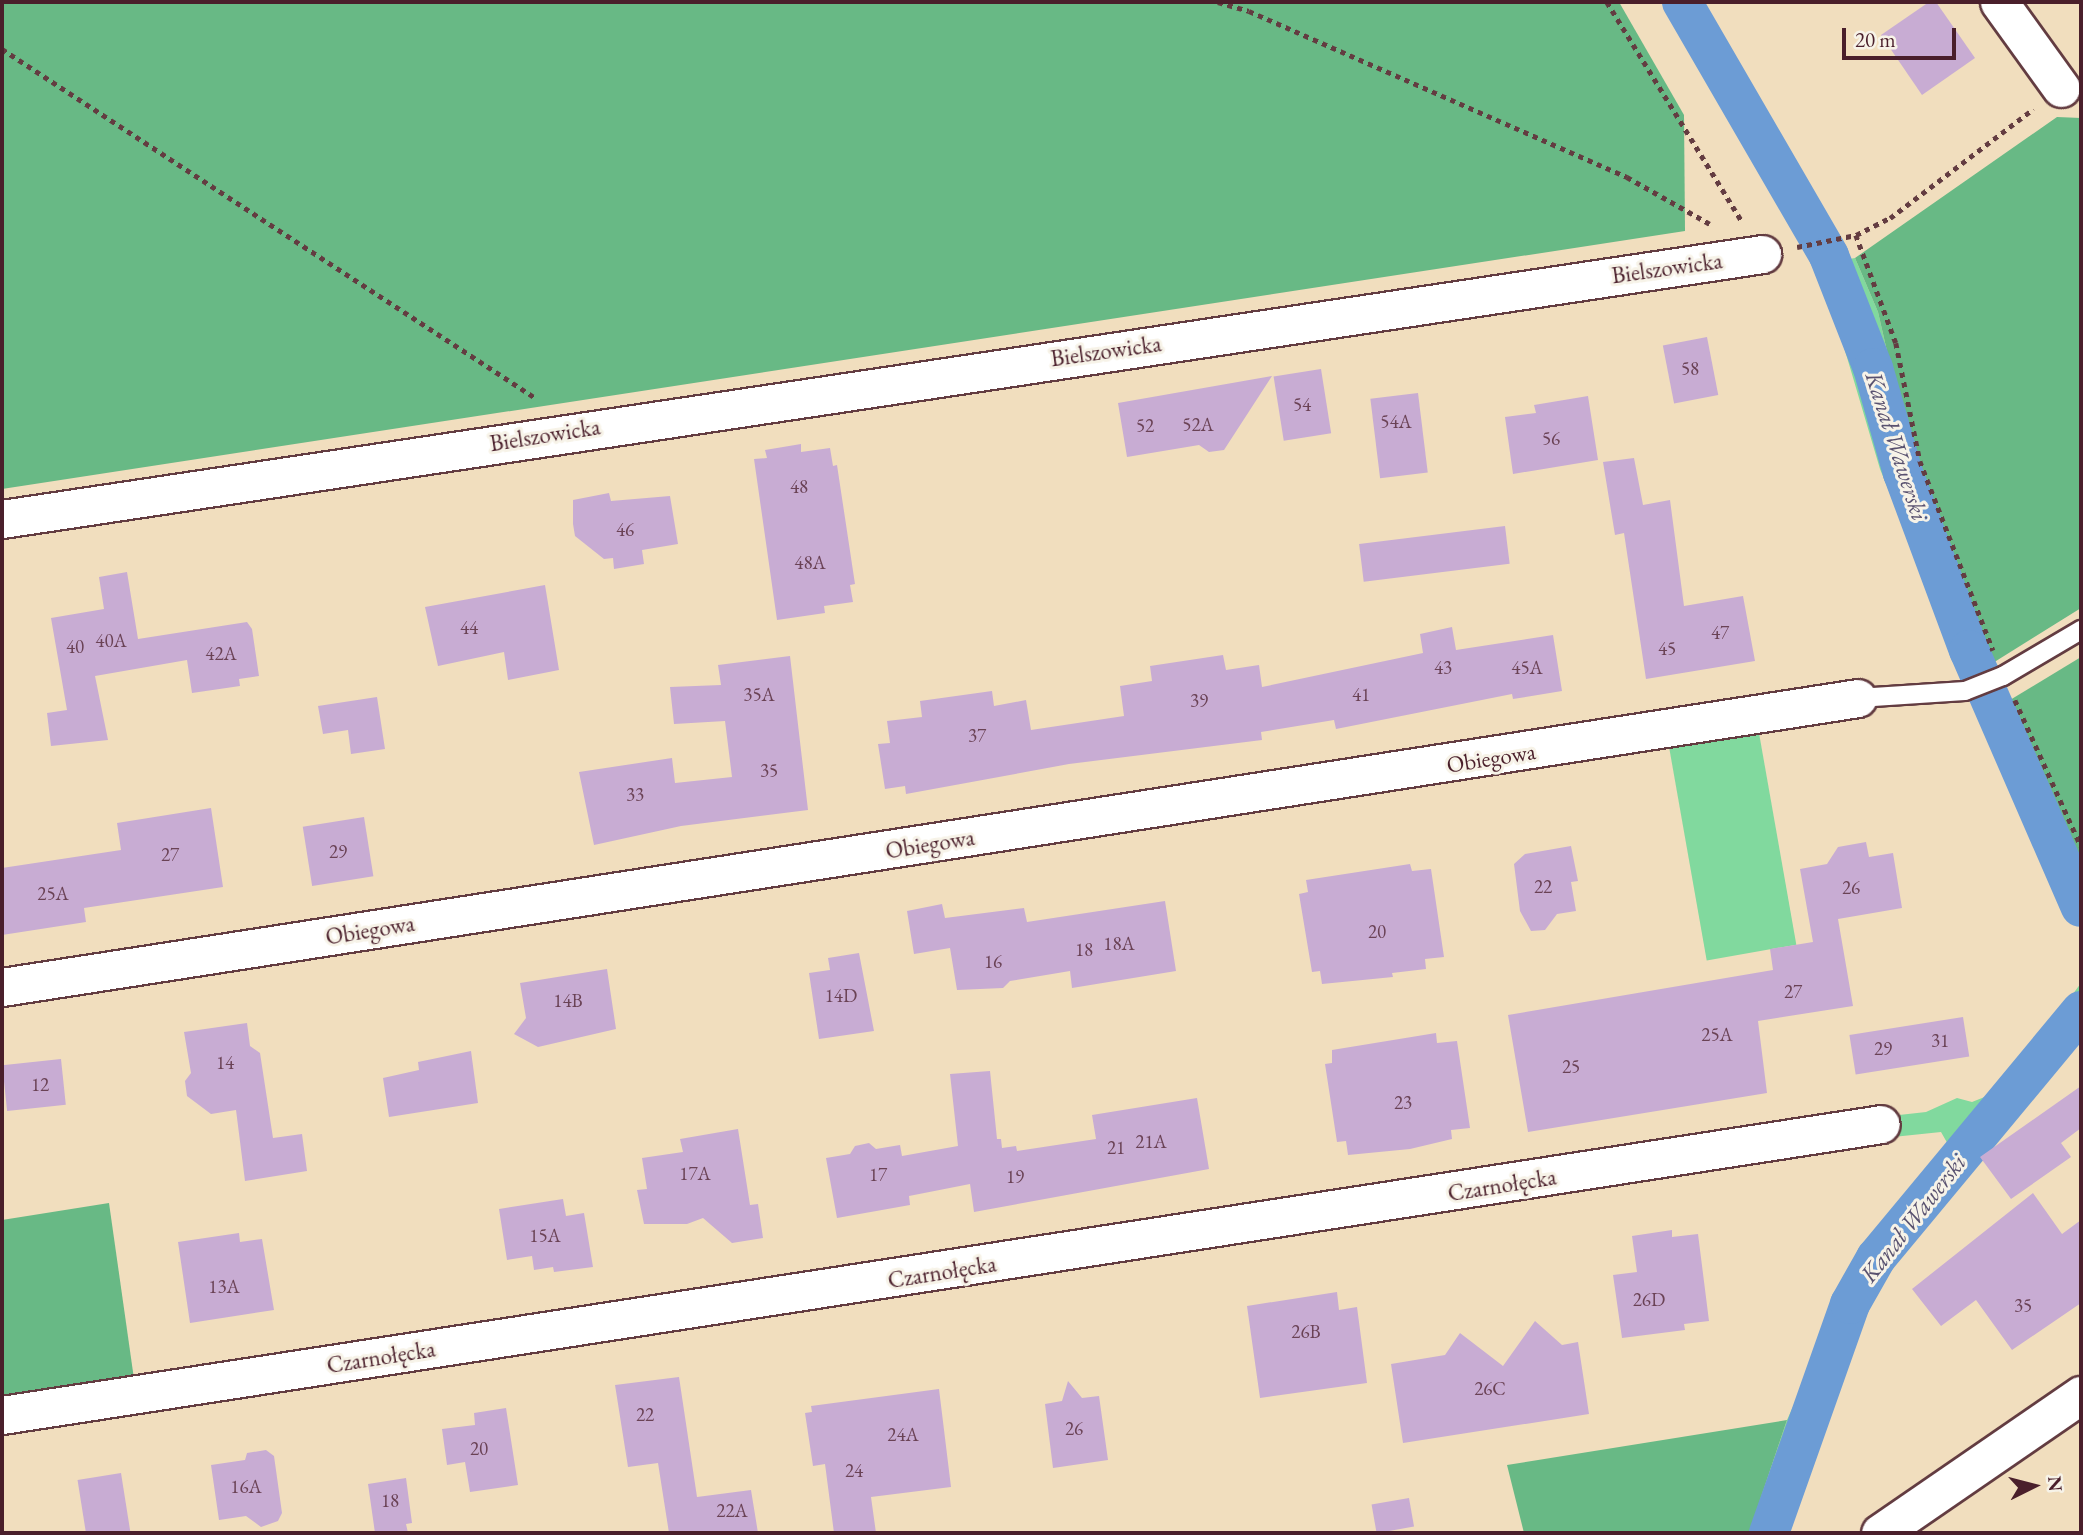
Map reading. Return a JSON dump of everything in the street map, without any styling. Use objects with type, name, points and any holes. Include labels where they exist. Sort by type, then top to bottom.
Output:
[{"type":"street","points":[[1999,2],[2061,88]]},
{"type":"street","name":"Bielszowicka","points":[[2,519],[553,433],[1762,254]]},
{"type":"street","name":"Obiegowa","points":[[2,987],[1858,698]]},
{"type":"street","name":"Czarnołęcka","points":[[2,1415],[1881,1124]]},
{"type":"street","points":[[1880,1533],[2081,1395]]},
{"type":"lane","points":[[1858,698],[1965,691],[2003,676],[2081,630]]},
{"type":"path","points":[[1218,2],[1249,11],[1627,177],[1762,254],[1856,235],[1890,218],[2061,88]]},
{"type":"path","points":[[1607,2],[1762,254]]},
{"type":"path","points":[[2,49],[549,406],[553,433]]},
{"type":"path","points":[[1856,235],[1896,343],[1920,461],[2003,676],[2081,846]]},
{"type":"green space","points":[[2,2],[1619,2],[1684,115],[1685,231],[2,489]]},
{"type":"green space","points":[[2057,117],[2081,118],[2081,608],[1988,666],[1929,534],[1878,312],[1855,258]]},
{"type":"green space","points":[[1855,258],[1878,312],[1929,534],[1988,666],[1964,677],[1880,469],[1833,310],[1814,265]]},
{"type":"green space","points":[[2081,657],[2081,873],[2005,703]]},
{"type":"green space","points":[[1999,691],[2081,873],[2081,926],[1974,701]]},
{"type":"green space","points":[[1759,733],[1796,945],[1707,961],[1669,749]]},
{"type":"green space","points":[[2081,983],[2081,1035],[2066,1046],[1977,1153],[1874,1287],[1861,1309],[1780,1533],[1749,1533],[1787,1420],[1865,1248],[1949,1146],[1941,1132],[1893,1137],[1890,1116],[1926,1112],[1957,1098],[1972,1102],[2002,1090]]},
{"type":"green space","points":[[109,1203],[134,1379],[2,1400],[2,1220]]},
{"type":"green space","points":[[1787,1420],[1749,1533],[1524,1533],[1507,1465]]},
{"type":"building","points":[[1929,2],[1936,2],[1975,58],[1922,95],[1881,35]]},
{"type":"building","points":[[1707,337],[1718,395],[1674,404],[1663,346]]},
{"type":"building","points":[[1321,369],[1331,433],[1284,441],[1274,377]]},
{"type":"building","points":[[1272,376],[1224,450],[1209,452],[1199,445],[1127,457],[1118,403]]},
{"type":"building","points":[[1418,393],[1428,472],[1380,478],[1370,399]]},
{"type":"building","points":[[1588,396],[1598,460],[1513,474],[1505,417],[1536,413],[1534,405]]},
{"type":"building","points":[[801,444],[801,452],[830,448],[833,466],[837,465],[855,584],[850,585],[853,602],[824,606],[825,613],[777,620],[754,459],[767,458],[765,450]]},
{"type":"building","points":[[1634,458],[1643,505],[1670,500],[1684,606],[1743,596],[1755,661],[1646,679],[1624,533],[1615,535],[1603,462]]},
{"type":"building","points":[[609,493],[611,501],[670,496],[678,544],[642,550],[644,564],[614,569],[613,558],[604,559],[575,536],[573,524],[573,500]]},
{"type":"building","points":[[1505,526],[1510,564],[1364,582],[1359,544]]},
{"type":"building","points":[[127,572],[138,639],[247,622],[252,629],[259,676],[239,679],[240,686],[192,693],[187,660],[95,676],[108,740],[51,746],[47,713],[67,710],[51,618],[104,609],[99,577]]},
{"type":"building","points":[[545,585],[559,670],[508,680],[504,652],[438,666],[425,607]]},
{"type":"building","points":[[1452,627],[1456,650],[1553,635],[1562,691],[1513,699],[1512,694],[1336,729],[1334,720],[1261,732],[1262,740],[1069,764],[906,794],[905,786],[885,789],[878,744],[890,743],[887,721],[922,717],[920,701],[992,691],[994,706],[1026,700],[1031,730],[1124,716],[1120,686],[1152,681],[1150,666],[1223,655],[1226,670],[1259,665],[1262,687],[1423,653],[1420,634]]},
{"type":"building","points":[[790,656],[808,810],[681,826],[594,845],[579,772],[672,758],[675,783],[732,777],[725,721],[674,724],[670,687],[721,685],[718,665]]},
{"type":"building","points":[[377,697],[385,749],[351,754],[348,730],[323,734],[318,706]]},
{"type":"building","points":[[211,808],[223,887],[84,908],[86,922],[2,935],[2,868],[121,850],[117,823]]},
{"type":"building","points":[[364,817],[373,876],[312,886],[303,827]]},
{"type":"building","points":[[1866,842],[1869,857],[1893,853],[1902,908],[1838,919],[1853,1006],[1758,1021],[1767,1093],[1528,1132],[1508,1015],[1773,970],[1770,949],[1813,942],[1800,869],[1827,864],[1838,847]]},
{"type":"building","points":[[1571,846],[1578,881],[1571,882],[1576,911],[1557,914],[1545,930],[1531,931],[1520,911],[1514,864],[1525,854]]},
{"type":"building","points":[[1410,864],[1412,871],[1431,869],[1444,957],[1425,959],[1426,969],[1392,973],[1393,977],[1322,984],[1320,971],[1312,972],[1299,894],[1308,892],[1306,880]]},
{"type":"building","points":[[1165,901],[1176,971],[1072,988],[1070,971],[1010,981],[1003,988],[957,990],[950,948],[914,954],[907,911],[942,904],[945,918],[1024,908],[1027,922]]},
{"type":"building","points":[[859,953],[874,1031],[819,1039],[809,973],[830,970],[828,958]]},
{"type":"building","points":[[607,969],[616,1029],[538,1047],[514,1034],[526,1018],[520,983]]},
{"type":"building","points":[[1963,1017],[1969,1057],[1856,1074],[1849,1035]]},
{"type":"building","points":[[247,1023],[250,1046],[260,1053],[273,1138],[302,1134],[307,1171],[245,1181],[236,1110],[211,1114],[187,1096],[185,1081],[191,1073],[184,1032]]},
{"type":"building","points":[[1436,1033],[1437,1043],[1457,1041],[1470,1128],[1451,1130],[1452,1139],[1410,1149],[1348,1155],[1346,1141],[1337,1142],[1325,1064],[1332,1063],[1332,1050]]},
{"type":"building","points":[[471,1051],[478,1103],[389,1117],[383,1078],[419,1070],[418,1062]]},
{"type":"building","points":[[61,1059],[66,1105],[7,1111],[2,1065]]},
{"type":"building","points":[[990,1071],[997,1139],[1001,1139],[1002,1148],[1016,1146],[1017,1151],[1096,1139],[1092,1115],[1197,1098],[1209,1169],[974,1212],[970,1184],[909,1196],[910,1205],[837,1218],[826,1158],[850,1154],[855,1146],[869,1143],[876,1149],[900,1145],[902,1156],[958,1146],[950,1074]]},
{"type":"building","points":[[2081,1086],[2081,1128],[2061,1143],[2071,1157],[2011,1199],[1980,1157]]},
{"type":"building","points":[[738,1129],[750,1205],[758,1204],[763,1238],[732,1243],[703,1218],[687,1224],[644,1224],[637,1190],[647,1189],[642,1158],[683,1152],[680,1139]]},
{"type":"building","points":[[2033,1193],[2062,1234],[2081,1220],[2081,1303],[2012,1350],[1976,1300],[1941,1326],[1912,1289]]},
{"type":"building","points":[[563,1199],[566,1216],[584,1213],[593,1267],[554,1272],[553,1267],[534,1270],[532,1256],[507,1260],[499,1209]]},
{"type":"building","points":[[1672,1230],[1672,1237],[1698,1234],[1709,1321],[1684,1324],[1685,1330],[1622,1338],[1613,1275],[1637,1272],[1632,1236]]},
{"type":"building","points":[[239,1233],[240,1242],[262,1239],[274,1310],[190,1323],[178,1242]]},
{"type":"building","points":[[1337,1292],[1339,1310],[1357,1307],[1367,1383],[1260,1398],[1247,1306]]},
{"type":"building","points":[[1535,1321],[1562,1345],[1578,1342],[1589,1414],[1403,1443],[1391,1364],[1445,1355],[1460,1333],[1503,1366]]},
{"type":"building","points":[[679,1377],[697,1497],[751,1490],[758,1533],[669,1533],[658,1463],[628,1467],[615,1385]]},
{"type":"building","points":[[1068,1381],[1082,1398],[1099,1396],[1108,1460],[1053,1468],[1045,1404],[1062,1401]]},
{"type":"building","points":[[939,1389],[951,1487],[871,1497],[876,1533],[834,1533],[825,1464],[813,1466],[805,1413],[812,1412],[811,1406]]},
{"type":"building","points":[[506,1408],[518,1485],[470,1492],[465,1462],[447,1465],[442,1429],[475,1425],[474,1413]]},
{"type":"building","points":[[266,1450],[274,1456],[282,1513],[278,1521],[261,1527],[246,1516],[219,1520],[211,1465],[245,1460],[247,1453]]},
{"type":"building","points":[[121,1473],[131,1533],[86,1533],[78,1480]]},
{"type":"building","points":[[406,1478],[412,1523],[406,1524],[408,1533],[375,1533],[368,1484]]},
{"type":"building","points":[[1409,1498],[1414,1527],[1377,1533],[1372,1505]]},
{"type":"waterway","name":"Kanał Wawerski","points":[[1682,2],[1829,256],[1873,368],[1903,473],[1969,650],[2081,907]]},
{"type":"waterway","name":"Kanał Wawerski","points":[[1769,1533],[1850,1304],[1876,1258],[2081,1011]]}]
